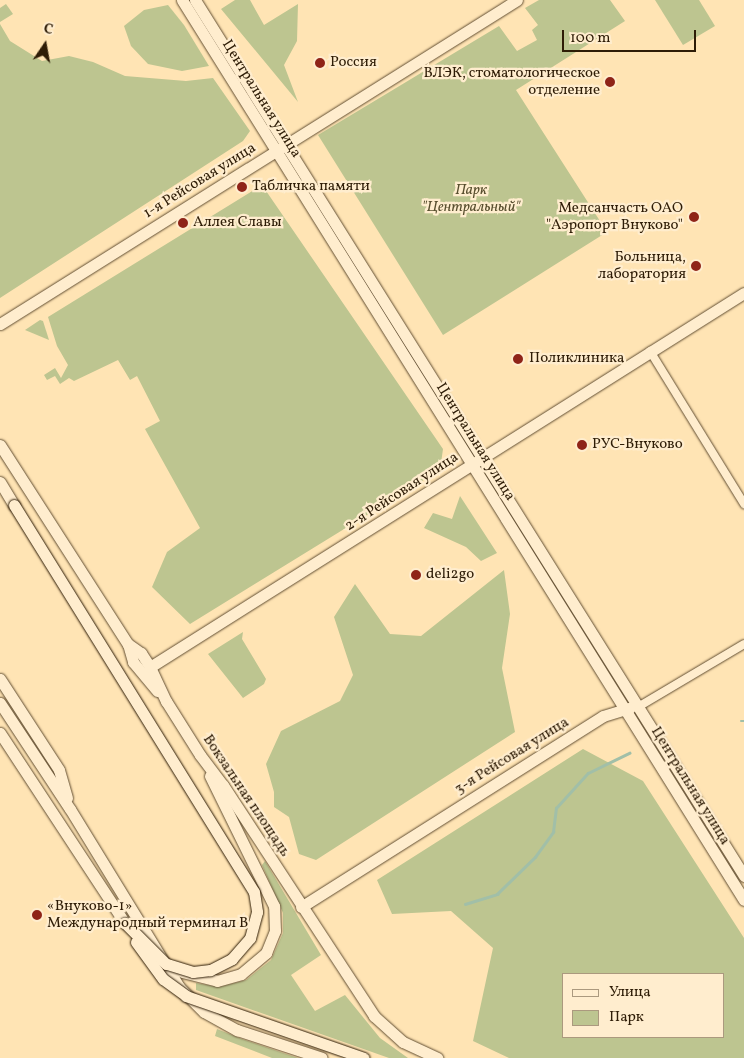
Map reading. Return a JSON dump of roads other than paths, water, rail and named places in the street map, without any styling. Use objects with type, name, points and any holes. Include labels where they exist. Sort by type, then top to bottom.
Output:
[{"type":"main road","name":"Центральная улица","points":[[182,0],[281,148],[482,458],[744,876]]},
{"type":"main road","name":"Центральная улица","points":[[195,0],[281,148],[471,465],[744,900]]},
{"type":"main road","name":"1-я Рейсовая улица","points":[[0,324],[517,0]]},
{"type":"main road","name":"2-я Рейсовая улица","points":[[150,667],[744,293]]},
{"type":"main road","name":"Вокзальная площадь","points":[[0,445],[128,644],[133,662],[166,701]]},
{"type":"main road","points":[[0,482],[254,892],[257,912],[250,938],[232,959],[210,970],[193,972],[166,964],[125,923]]},
{"type":"main road","name":"Вокзальная площадь","points":[[128,644],[141,652],[166,701],[200,755],[223,785],[301,907],[380,1024],[403,1042],[437,1058]]},
{"type":"main road","points":[[0,679],[59,770],[70,809]]},
{"type":"main road","points":[[0,703],[70,809],[179,987],[204,1012],[237,1030],[322,1058]]},
{"type":"main road","name":"3-я Рейсовая улица","points":[[301,907],[603,716],[623,708],[638,707]]},
{"type":"main road","points":[[0,733],[154,969],[186,996],[364,1058]]},
{"type":"main road","points":[[163,961],[198,978],[216,981],[225,979],[254,965],[266,953],[275,931],[274,906],[200,755]]},
{"type":"street","points":[[650,351],[744,504]]},
{"type":"street","name":"3-я Рейсовая улица","points":[[638,707],[744,644]]},
{"type":"waterway","points":[[465,904],[497,894],[535,857],[553,832],[556,808],[588,773],[629,753]]},
{"type":"place","name":"Россия","points":[[320,63]]},
{"type":"place","name":"ВЛЭК, стоматологическое отделение","points":[[610,82]]},
{"type":"place","name":"Табличка памяти","points":[[242,187]]},
{"type":"place","name":"Медсанчасть ОАО \"Аэропорт Внуково\"","points":[[694,217]]},
{"type":"place","name":"Аллея Славы","points":[[183,223]]},
{"type":"place","name":"Больница, лаборатория","points":[[696,266]]},
{"type":"place","name":"Поликлиника","points":[[518,359]]},
{"type":"place","name":"РУС-Внуково","points":[[582,445]]},
{"type":"place","name":"deli2go","points":[[416,575]]},
{"type":"place","name":"«Внуково-1» Международный терминал B","points":[[37,915]]},
{"type":"park label","name":"Парк \"Центральный\"","points":[[471,198]]}]
